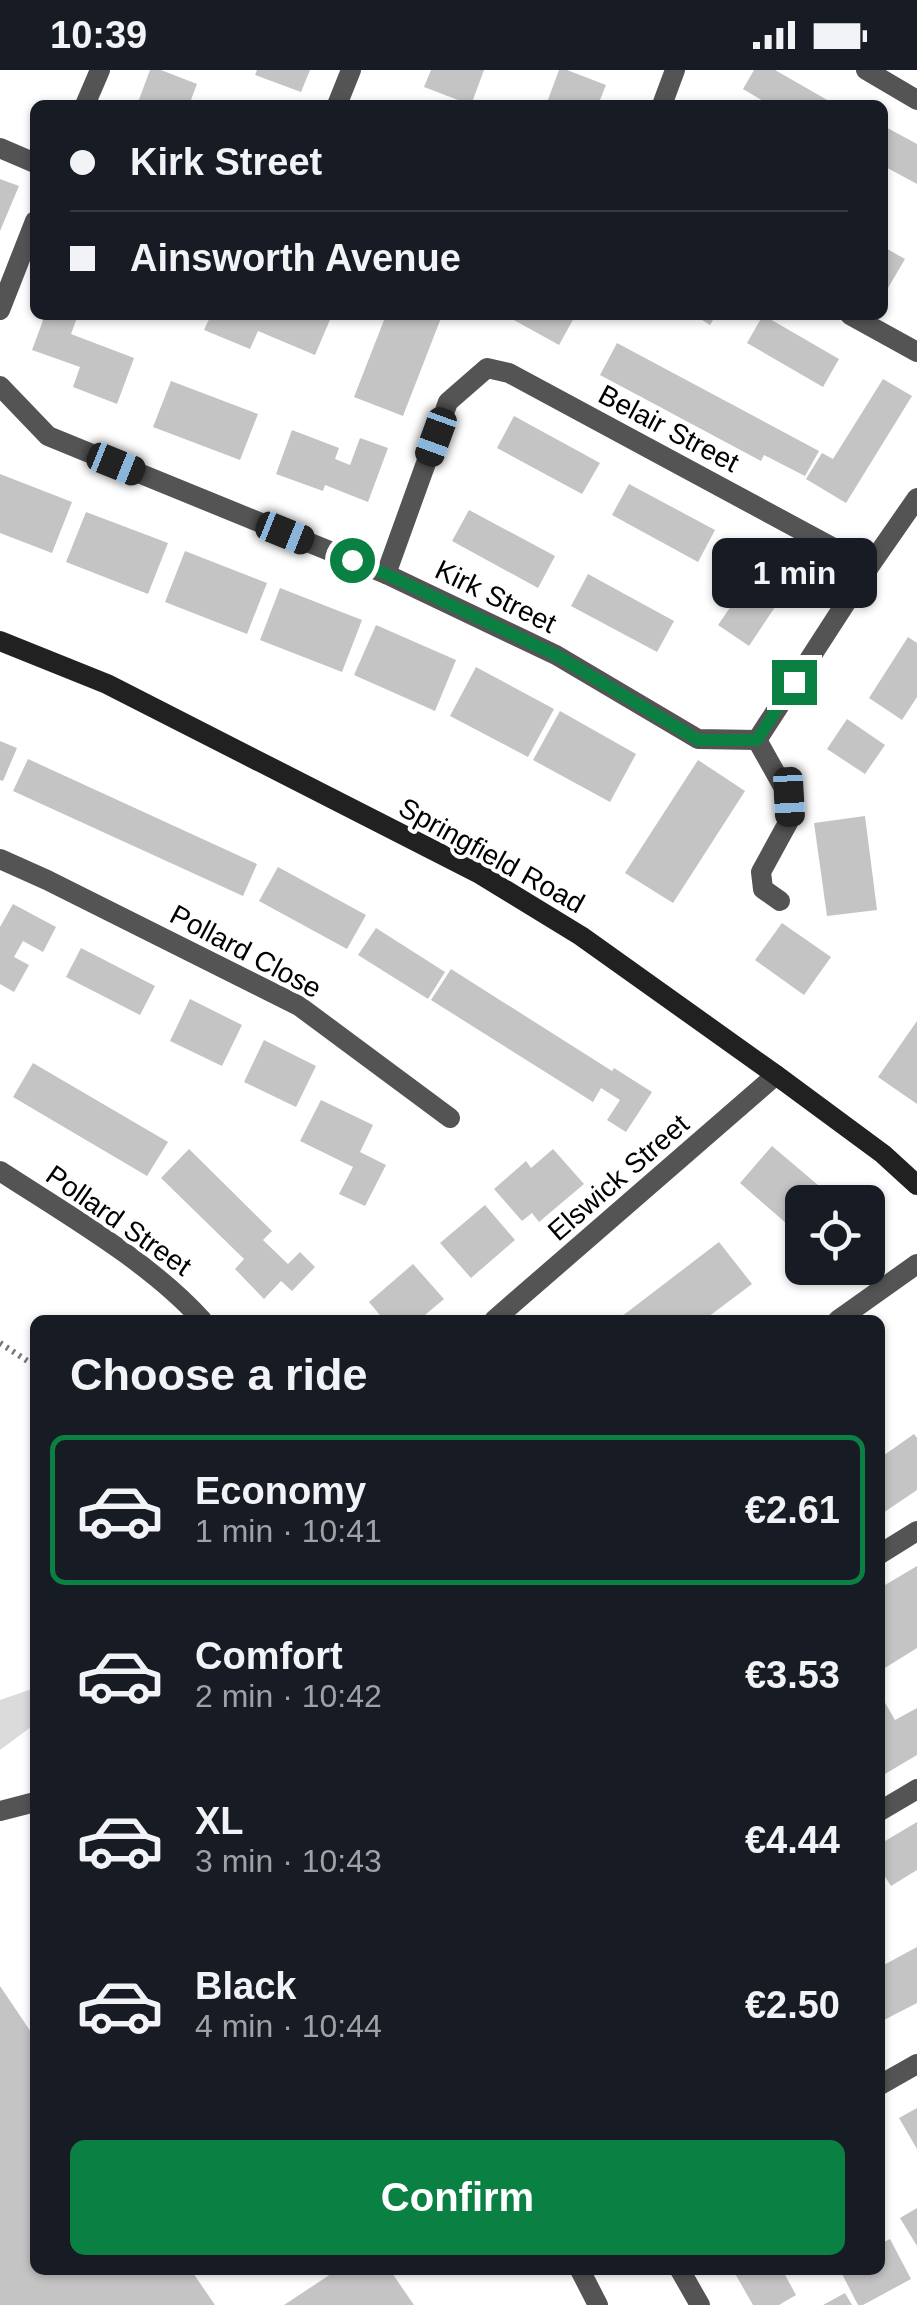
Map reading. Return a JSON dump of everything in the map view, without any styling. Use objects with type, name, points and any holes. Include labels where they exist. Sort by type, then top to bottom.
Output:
[{"type":"main road","name":"Springfield Road","points":[[0,642],[107,684],[478,873],[581,936],[776,1074],[917,1184]]},
{"type":"street","points":[[86,100],[100,70]]},
{"type":"street","points":[[339,100],[351,70]]},
{"type":"street","points":[[664,100],[675,70]]},
{"type":"street","points":[[866,70],[917,100]]},
{"type":"street","points":[[0,148],[30,161]]},
{"type":"street","points":[[0,310],[30,234]]},
{"type":"street","points":[[859,320],[917,352]]},
{"type":"street","name":"Belair Street","points":[[386,574],[448,402],[487,368],[509,374],[868,568]]},
{"type":"street","name":"Kirk Street","points":[[0,386],[48,436],[386,574],[556,655],[698,740],[757,740]]},
{"type":"street","points":[[780,901],[763,889],[761,872],[790,819],[789,797],[757,740],[917,498]]},
{"type":"street","name":"Pollard Close","points":[[0,859],[299,1006],[450,1118]]},
{"type":"street","name":"Elswick Street","points":[[500,1315],[776,1074]]},
{"type":"street","name":"Pollard Street","points":[[0,1171],[93,1232],[180,1296],[197,1315]]},
{"type":"street","points":[[845,1315],[917,1264]]},
{"type":"street","points":[[885,1551],[917,1530]]},
{"type":"street","points":[[885,1808],[917,1789]]},
{"type":"street","points":[[0,1811],[30,1803]]},
{"type":"street","points":[[885,2082],[917,2064]]},
{"type":"street","points":[[583,2275],[598,2305]]},
{"type":"street","points":[[683,2275],[700,2305]]},
{"type":"path","points":[[0,1343],[30,1363]]},
{"type":"shaded area","points":[[30,1690],[30,1728],[0,1750],[0,1700]]},
{"type":"building","points":[[150,70],[161,70],[197,84],[191,100],[139,100]]},
{"type":"building","points":[[257,70],[310,70],[301,92],[255,75]]},
{"type":"building","points":[[431,70],[484,70],[473,100],[458,100],[424,87]]},
{"type":"building","points":[[559,70],[606,85],[600,100],[548,100]]},
{"type":"building","points":[[754,70],[775,70],[827,100],[762,100],[743,89]]},
{"type":"building","points":[[888,128],[917,144],[917,184],[888,168]]},
{"type":"building","points":[[0,179],[19,186],[0,231]]},
{"type":"building","points":[[888,249],[905,259],[888,288]]},
{"type":"building","points":[[43,320],[76,320],[71,334],[134,358],[117,404],[73,387],[80,367],[32,350]]},
{"type":"building","points":[[209,320],[330,320],[315,355],[258,331],[250,349],[204,330]]},
{"type":"building","points":[[384,320],[440,320],[403,416],[354,397]]},
{"type":"building","points":[[514,320],[573,320],[559,345]]},
{"type":"building","points":[[760,320],[772,320],[839,359],[823,387],[747,343]]},
{"type":"building","points":[[617,343],[819,451],[805,476],[764,455],[761,461],[600,375]]},
{"type":"building","points":[[883,379],[912,396],[846,503],[806,479],[822,453],[833,459]]},
{"type":"building","points":[[171,381],[258,414],[240,460],[153,427]]},
{"type":"building","points":[[514,416],[600,463],[582,494],[497,448]]},
{"type":"building","points":[[292,430],[339,448],[335,459],[350,465],[360,438],[388,448],[368,502],[325,485],[323,491],[276,474]]},
{"type":"building","points":[[0,474],[72,502],[52,553],[0,533]]},
{"type":"building","points":[[629,484],[715,530],[698,562],[612,515]]},
{"type":"building","points":[[469,510],[555,556],[538,588],[452,541]]},
{"type":"building","points":[[86,512],[168,543],[148,594],[66,562]]},
{"type":"building","points":[[745,547],[793,580],[749,646],[718,625],[749,580],[731,568]]},
{"type":"building","points":[[185,551],[267,583],[247,634],[165,602]]},
{"type":"building","points":[[588,574],[674,621],[657,652],[571,606]]},
{"type":"building","points":[[280,588],[362,620],[342,672],[260,640]]},
{"type":"building","points":[[376,625],[456,660],[435,711],[354,675]]},
{"type":"building","points":[[908,637],[917,643],[917,697],[902,720],[869,698]]},
{"type":"building","points":[[476,667],[554,709],[528,757],[450,716]]},
{"type":"building","points":[[560,711],[636,754],[610,802],[533,760]]},
{"type":"building","points":[[847,719],[885,745],[865,774],[827,749]]},
{"type":"building","points":[[0,741],[17,748],[3,781],[0,780]]},
{"type":"building","points":[[28,759],[257,864],[243,896],[13,791]]},
{"type":"building","points":[[698,760],[745,791],[673,903],[625,873]]},
{"type":"building","points":[[865,816],[877,910],[827,916],[814,823]]},
{"type":"building","points":[[278,867],[366,915],[347,949],[259,901]]},
{"type":"building","points":[[13,904],[56,927],[43,952],[23,941],[14,957],[29,965],[14,992],[0,984],[0,927]]},
{"type":"building","points":[[782,923],[831,957],[804,995],[755,960]]},
{"type":"building","points":[[376,928],[445,972],[428,999],[358,955]]},
{"type":"building","points":[[81,948],[155,986],[140,1015],[66,977]]},
{"type":"building","points":[[451,969],[652,1092],[626,1132],[607,1120],[620,1100],[601,1088],[593,1102],[431,1000]]},
{"type":"building","points":[[190,999],[242,1025],[222,1066],[170,1041]]},
{"type":"building","points":[[917,1021],[917,1104],[878,1077]]},
{"type":"building","points":[[264,1040],[316,1066],[296,1107],[244,1082]]},
{"type":"building","points":[[33,1063],[168,1142],[147,1176],[13,1097]]},
{"type":"building","points":[[321,1100],[373,1125],[360,1152],[386,1165],[365,1206],[339,1194],[353,1167],[300,1141]]},
{"type":"building","points":[[772,1146],[818,1185],[785,1185],[785,1222],[740,1183]]},
{"type":"building","points":[[189,1149],[272,1231],[263,1240],[288,1264],[300,1252],[315,1267],[292,1291],[281,1281],[264,1299],[235,1269],[244,1259],[161,1178]]},
{"type":"building","points":[[553,1149],[584,1184],[539,1222],[532,1213],[522,1221],[494,1189],[526,1161],[531,1168]]},
{"type":"building","points":[[485,1205],[515,1240],[471,1278],[440,1243]]},
{"type":"building","points":[[719,1242],[752,1284],[711,1315],[624,1315]]},
{"type":"building","points":[[413,1264],[444,1299],[425,1315],[380,1315],[369,1302]]},
{"type":"building","points":[[914,1434],[917,1438],[917,1490],[885,1512],[885,1454]]},
{"type":"building","points":[[917,1566],[917,1648],[885,1668],[885,1585]]},
{"type":"building","points":[[885,1703],[895,1720],[917,1708],[917,1755],[885,1774]]},
{"type":"building","points":[[917,1822],[917,1870],[891,1886],[885,1877],[885,1841]]},
{"type":"building","points":[[917,1947],[917,2003],[885,2019],[885,1964]]},
{"type":"building","points":[[0,1986],[30,2031],[30,2275],[194,2275],[215,2305],[0,2305]]},
{"type":"building","points":[[917,2108],[917,2149],[899,2118]]},
{"type":"building","points":[[917,2208],[917,2246],[900,2218]]},
{"type":"building","points":[[890,2239],[911,2279],[858,2305],[843,2275],[885,2275],[885,2242]]},
{"type":"building","points":[[329,2275],[393,2275],[414,2305],[284,2305]]},
{"type":"building","points":[[736,2275],[785,2275],[796,2295],[779,2305],[753,2305]]},
{"type":"building","points":[[845,2293],[852,2305],[823,2305]]},
{"type":"route","points":[[352,560],[556,655],[698,740],[757,740],[794,682]]}]
